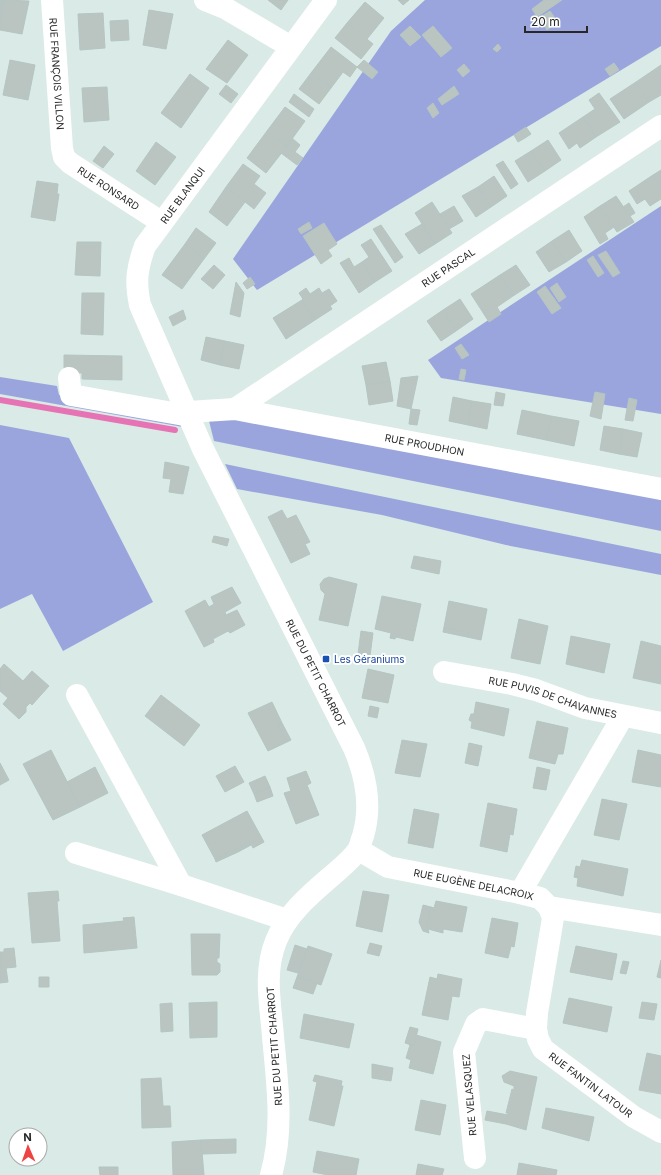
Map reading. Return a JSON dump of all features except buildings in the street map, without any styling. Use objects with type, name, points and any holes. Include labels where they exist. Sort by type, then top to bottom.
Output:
[{"type":"street","name":"RUE FRANÇOIS VILLON","points":[[52,0],[62,148]]},
{"type":"street","points":[[205,0],[225,8],[291,47]]},
{"type":"street","name":"RUE BLANQUI","points":[[189,414],[140,305],[136,287],[137,267],[145,246],[326,0]]},
{"type":"street","name":"RUE PASCAL","points":[[236,409],[661,126]]},
{"type":"street","name":"RUE RONSARD","points":[[62,148],[64,157],[70,163],[162,222]]},
{"type":"street","name":"RUE PROUDHON","points":[[69,378],[71,395],[189,414],[236,409],[661,489]]},
{"type":"street","name":"RUE DU PETIT CHARROT","points":[[189,414],[203,449],[361,765],[366,786],[368,810],[359,850],[309,896],[286,920],[276,942],[269,971],[268,986],[279,1102],[278,1138],[271,1175]]},
{"type":"street","name":"RUE PUVIS DE CHAVANNES","points":[[444,672],[512,684],[536,690],[585,708],[661,723]]},
{"type":"street","points":[[77,695],[181,885]]},
{"type":"street","points":[[520,893],[623,716]]},
{"type":"street","name":"RUE EUGÈNE DELACROIX","points":[[359,850],[388,867],[520,893],[540,898],[549,907],[661,925]]},
{"type":"street","points":[[76,853],[181,885],[286,920]]},
{"type":"street","name":"RUE FANTIN LATOUR","points":[[549,907],[553,918],[537,1012],[536,1029],[538,1039],[543,1049],[634,1117],[661,1132]]},
{"type":"street","name":"RUE VELASQUEZ","points":[[476,1158],[464,1052],[476,1024],[483,1018],[536,1029]]},
{"type":"shaded area","points":[[425,0],[661,0],[661,46],[257,290],[233,259],[391,31]]},
{"type":"shaded area","points":[[661,206],[661,414],[441,378],[428,360]]},
{"type":"shaded area","points":[[0,377],[57,386],[59,395],[178,418],[183,427],[0,394]]},
{"type":"shaded area","points":[[208,417],[237,419],[661,499],[661,531],[214,441]]},
{"type":"shaded area","points":[[0,425],[69,438],[153,602],[63,651],[32,594],[0,609]]},
{"type":"shaded area","points":[[225,464],[661,554],[661,575],[506,545],[382,515],[237,489]]},
{"type":"waterway","points":[[0,400],[175,430]]},
{"type":"place","name":"Les Géraniums","points":[[326,659]]}]
